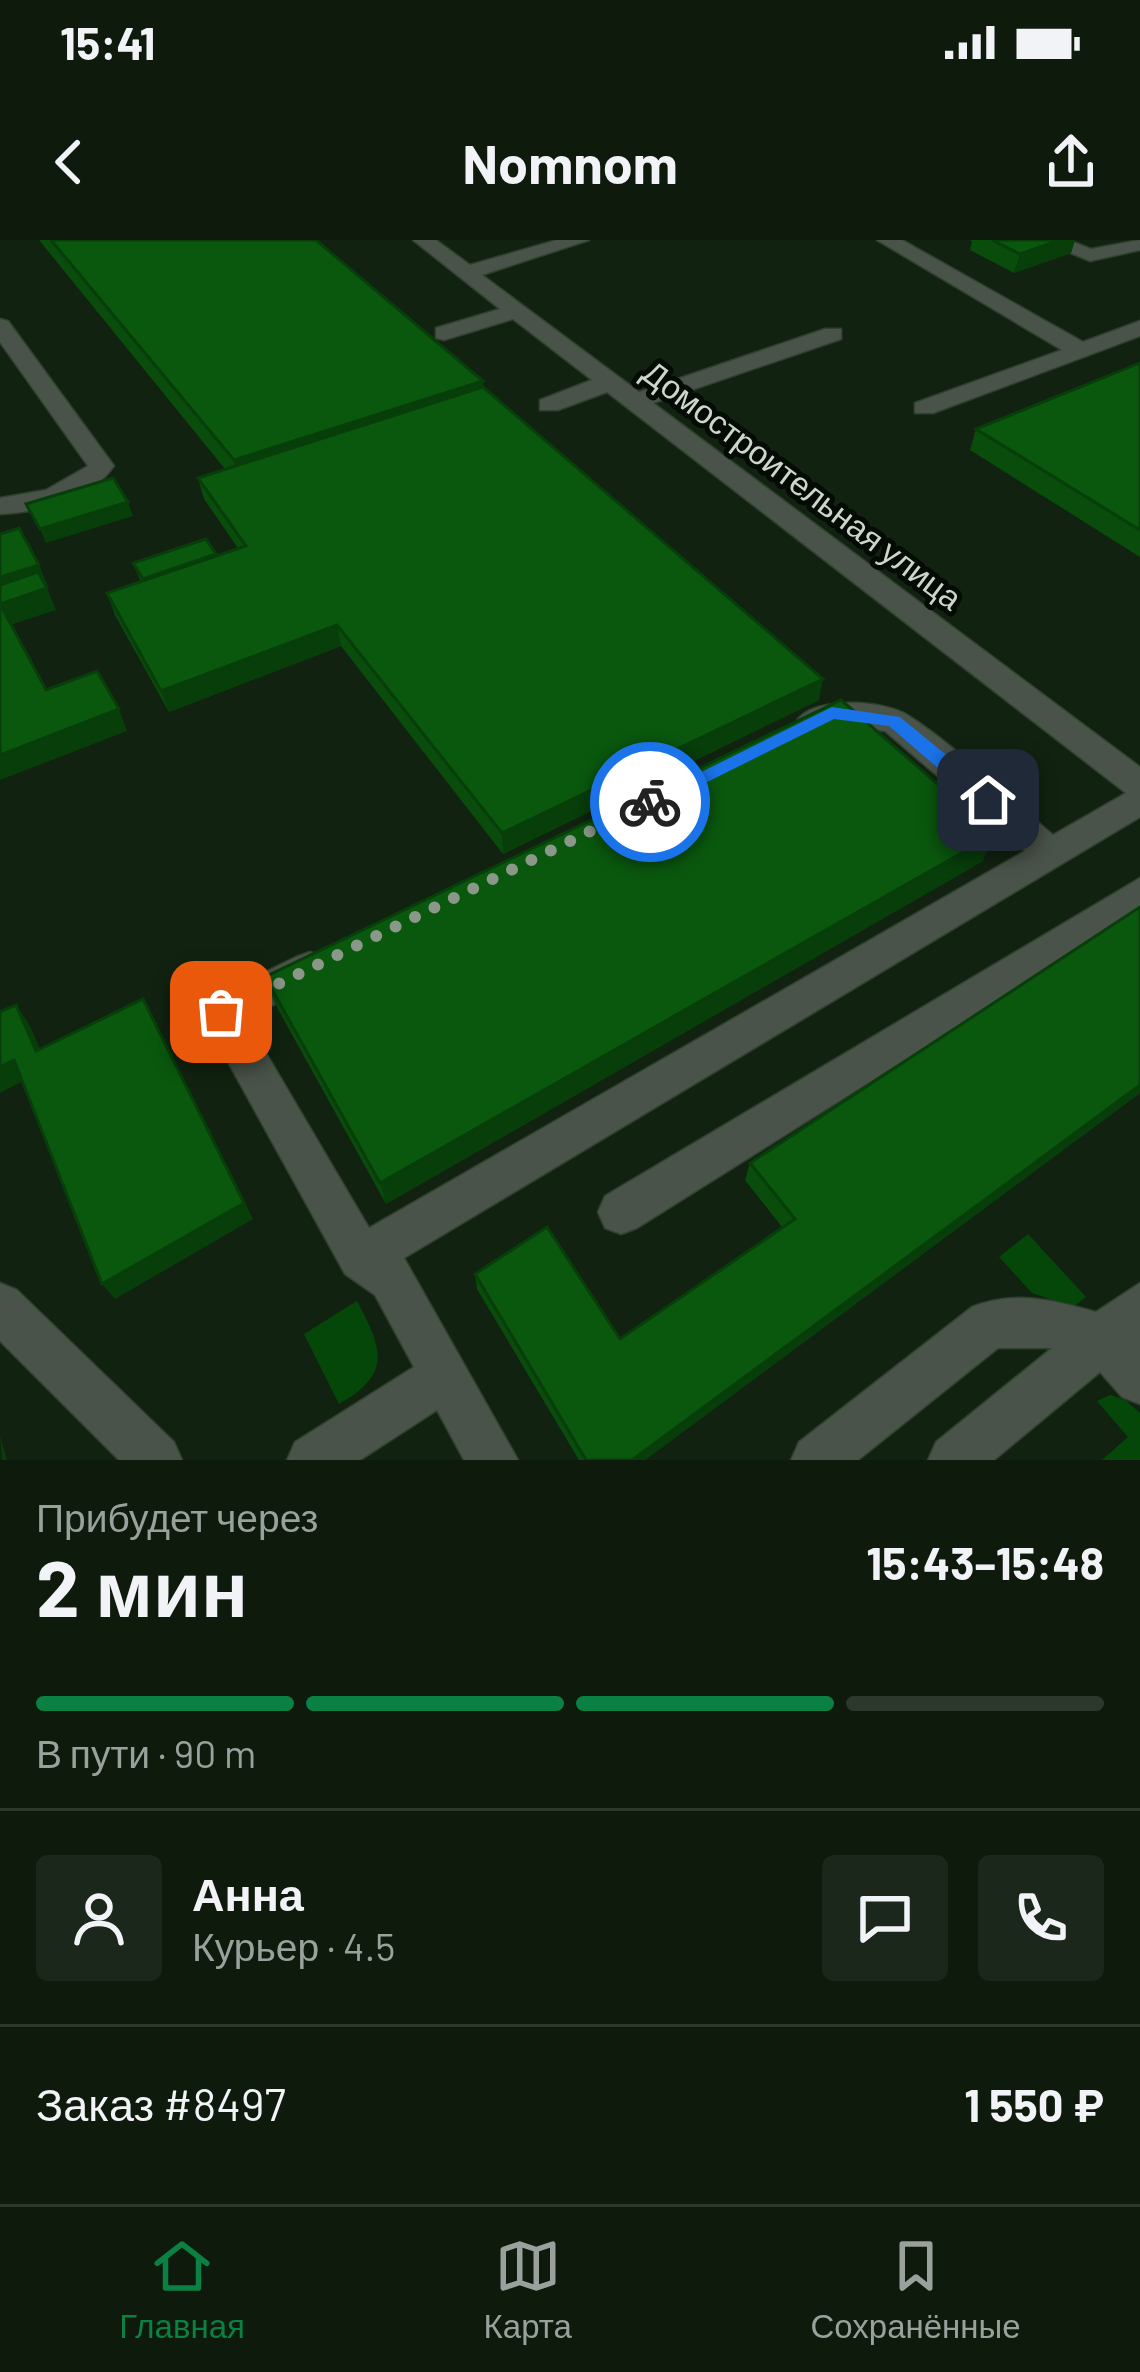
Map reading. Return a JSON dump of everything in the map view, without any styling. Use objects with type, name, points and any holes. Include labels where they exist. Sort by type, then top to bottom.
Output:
[{"type":"street","name":"Домостроительная улица","points":[[423,240],[1140,785]]},
{"type":"street","points":[[466,273],[580,240]]},
{"type":"street","points":[[887,240],[1081,351]]},
{"type":"street","points":[[1049,240],[1090,255],[1114,254],[1140,244]]},
{"type":"street","points":[[444,333],[516,310]]},
{"type":"street","points":[[0,326],[101,466],[95,476],[78,485],[0,506]]},
{"type":"street","points":[[924,408],[1140,328]]},
{"type":"street","points":[[635,401],[833,334]]},
{"type":"street","points":[[549,405],[610,382]]},
{"type":"street","points":[[790,733],[832,713],[894,721],[1051,853]]},
{"type":"street","points":[[361,1258],[1140,801]]},
{"type":"street","points":[[621,1212],[1140,893]]},
{"type":"street","points":[[348,950],[221,1012],[361,1258],[392,1278],[492,1460]]},
{"type":"street","points":[[0,1307],[156,1460]]},
{"type":"street","points":[[1121,1322],[1140,1379]]},
{"type":"street","points":[[817,1460],[989,1324],[1121,1322]]},
{"type":"street","points":[[954,1460],[1121,1322]]},
{"type":"street","points":[[313,1460],[446,1375]]},
{"type":"green space","points":[[1028,1234],[1086,1297],[1073,1307],[1032,1293],[999,1257]]},
{"type":"green space","points":[[357,1301],[378,1359],[368,1382],[339,1404],[304,1334]]},
{"type":"green space","points":[[1110,1395],[1140,1413],[1140,1460],[1102,1460],[1128,1437],[1097,1401]]},
{"type":"building","points":[[51,240],[316,240],[483,381],[234,460]]},
{"type":"building","points":[[992,240],[1060,240],[1020,254]]},
{"type":"building","points":[[1140,363],[1140,530],[976,429]]},
{"type":"building","points":[[483,387],[823,679],[502,833],[337,625],[161,691],[107,593],[246,546],[198,478]]},
{"type":"building","points":[[113,478],[128,502],[40,529],[26,504]]},
{"type":"building","points":[[19,528],[39,565],[0,577],[0,534]]},
{"type":"building","points":[[206,539],[216,554],[143,579],[133,563]]},
{"type":"building","points":[[38,572],[47,588],[0,604],[0,585]]},
{"type":"building","points":[[0,604],[46,690],[97,671],[119,709],[0,755]]},
{"type":"building","points":[[841,700],[995,834],[380,1183],[265,977]]},
{"type":"building","points":[[1140,907],[1140,1085],[632,1460],[586,1460],[475,1274],[547,1227],[620,1339],[795,1219],[750,1163]]},
{"type":"building","points":[[143,999],[244,1203],[102,1284],[14,1060],[0,1067],[0,1012],[16,1005],[36,1051]]},
{"type":"way so far","points":[[221,1012],[650,802]]},
{"type":"route","points":[[650,802],[832,713],[894,721],[988,800]]}]
